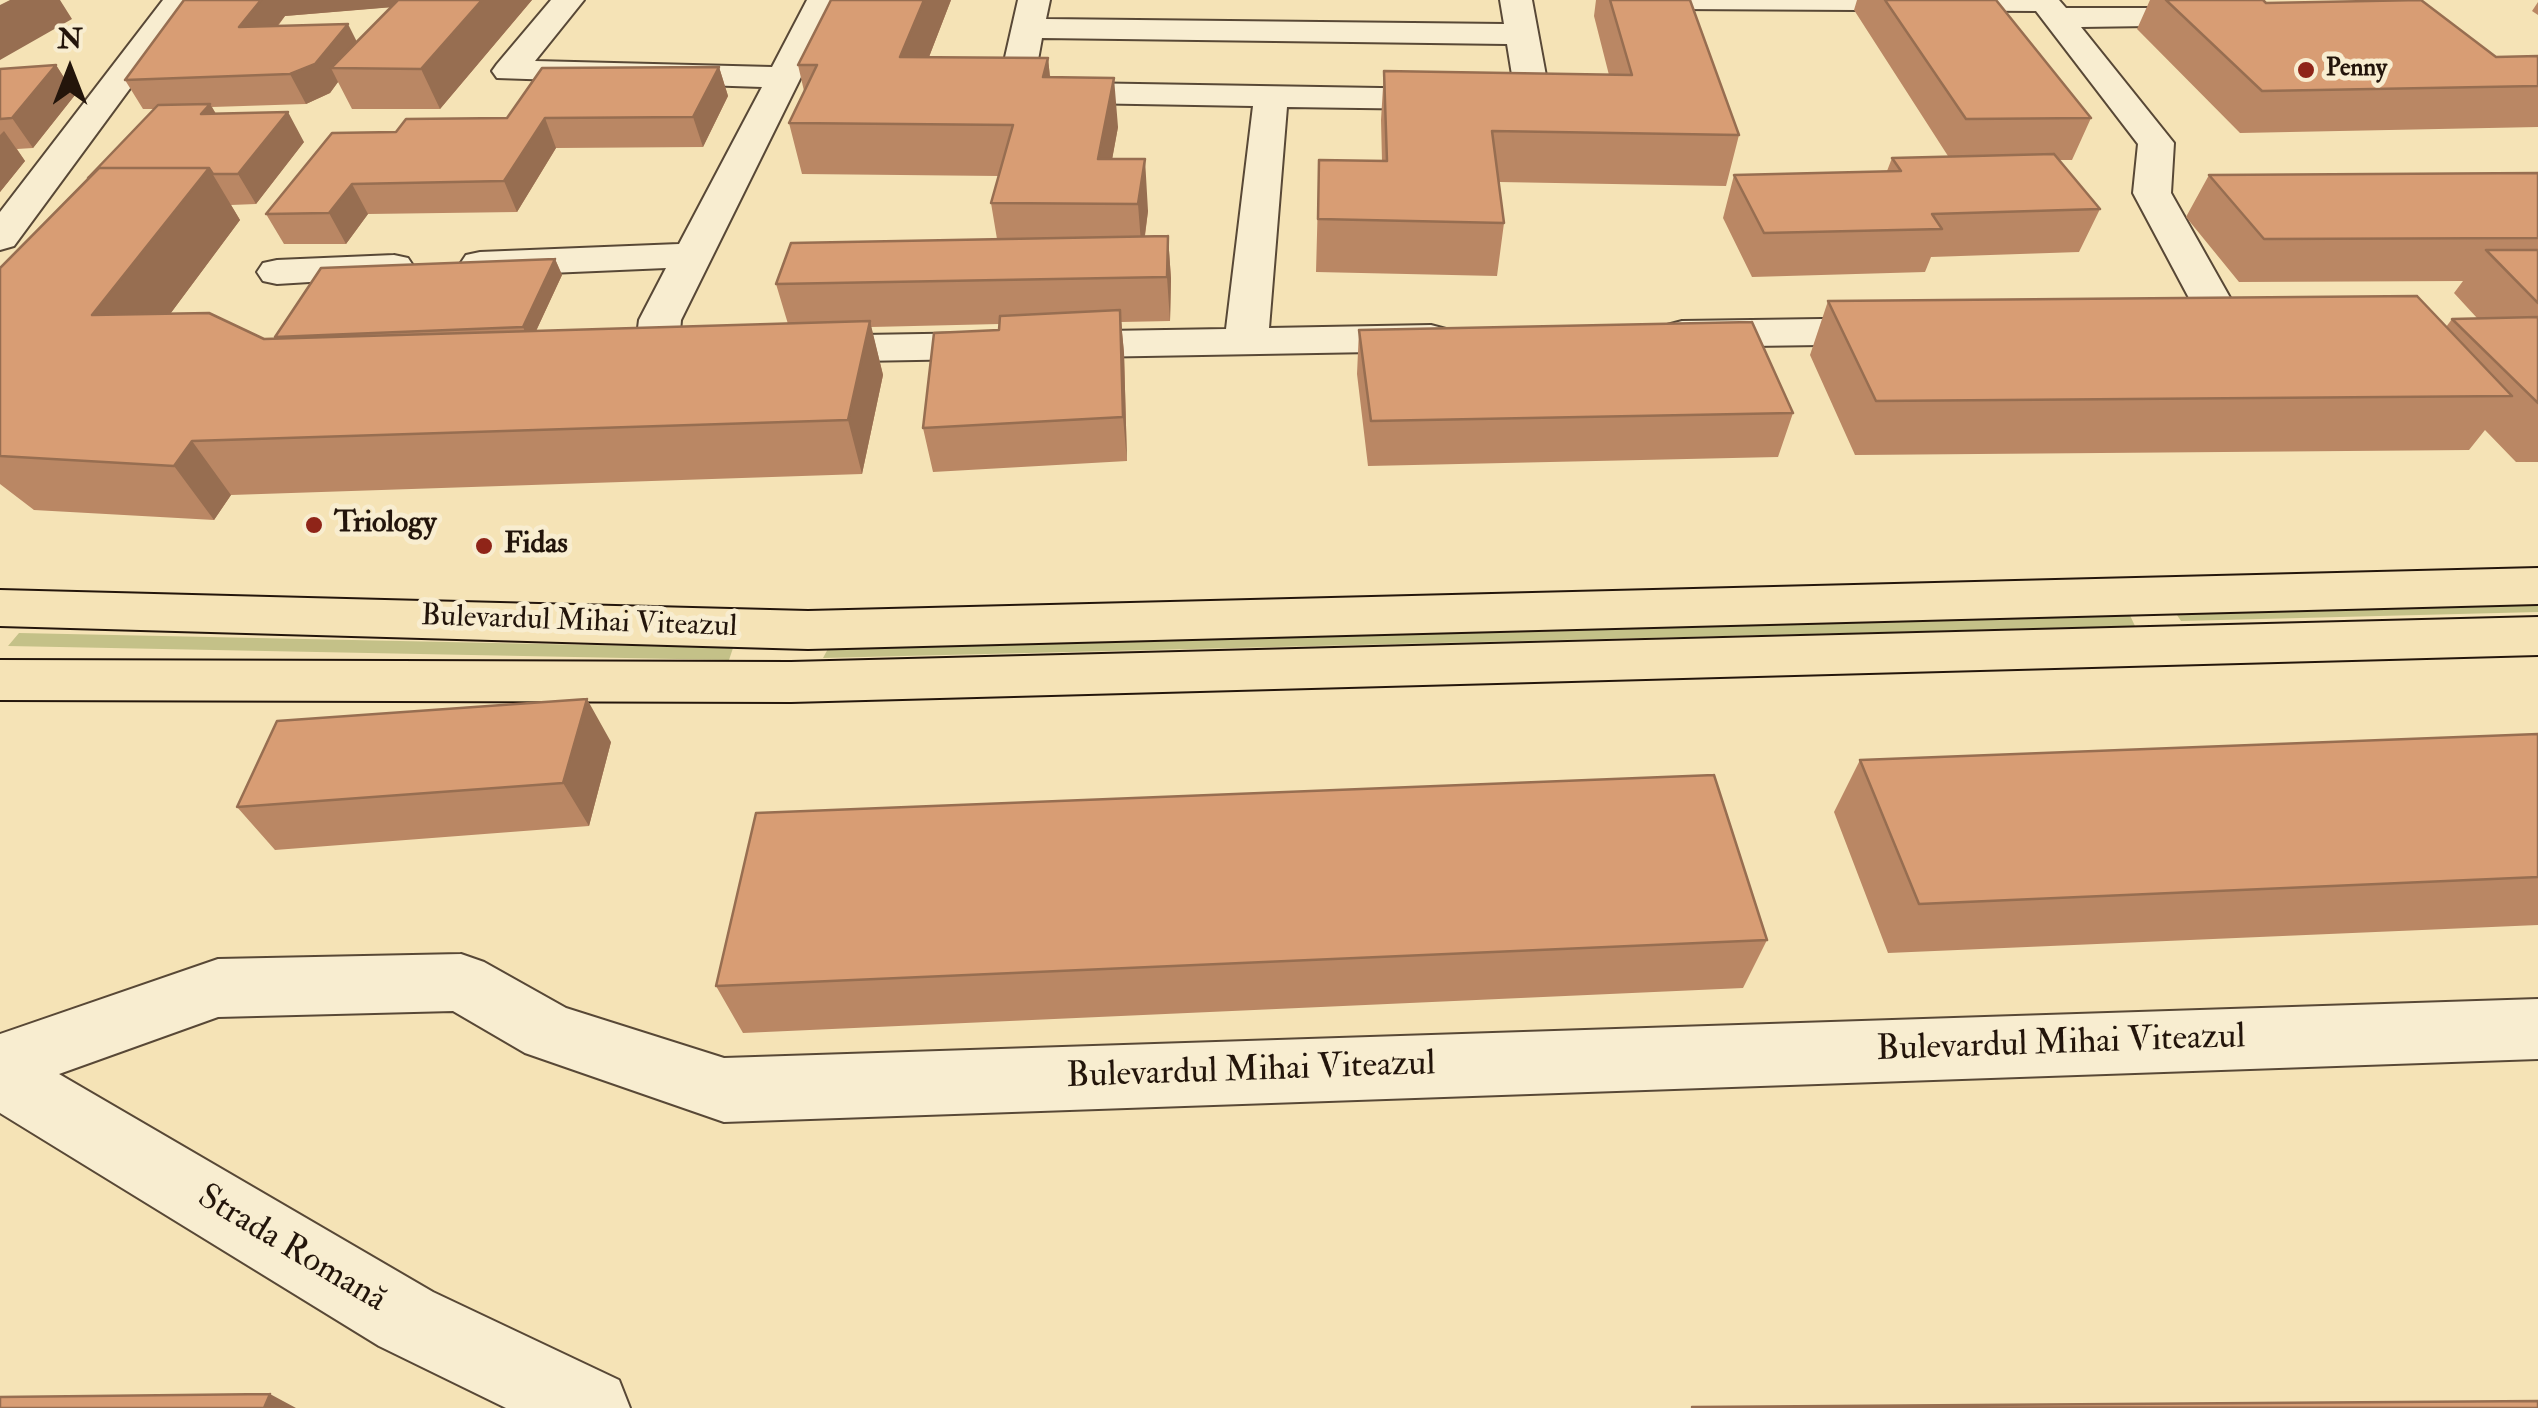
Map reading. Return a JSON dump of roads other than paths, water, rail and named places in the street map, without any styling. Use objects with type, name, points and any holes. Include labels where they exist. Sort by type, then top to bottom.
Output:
[{"type":"main road","name":"Bulevardul Mihai Viteazul","points":[[0,608],[808,630],[2538,586]]},
{"type":"main road","name":"Bulevardul Mihai Viteazul","points":[[0,680],[790,682],[2538,636]]},
{"type":"street","points":[[0,238],[179,0]]},
{"type":"street","points":[[568,0],[509,70],[784,77]]},
{"type":"street","points":[[823,0],[660,320],[657,344],[704,350],[758,350],[1464,338]]},
{"type":"street","points":[[1516,0],[1524,34],[1530,81],[1524,92],[1506,100],[1078,94],[1043,88],[1018,75],[1031,14],[1524,34]]},
{"type":"street","points":[[1676,0],[2248,14]]},
{"type":"street","points":[[2048,7],[2156,143],[2152,193],[2224,326],[2147,327]]},
{"type":"street","points":[[1246,341],[1271,97]]},
{"type":"street","points":[[277,272],[692,255]]},
{"type":"street","points":[[1641,335],[1934,330]]},
{"type":"street","name":"Bulevardul Mihai Viteazul","points":[[0,1064],[218,988],[442,982],[460,982],[548,1032],[724,1090],[2538,1028]]},
{"type":"street","name":"Strada Romană","points":[[0,1076],[406,1319],[591,1408]]},
{"type":"place","name":"Penny","points":[[2306,70]]},
{"type":"place","name":"Triology","points":[[314,525]]},
{"type":"place","name":"Fidas","points":[[484,546]]}]
